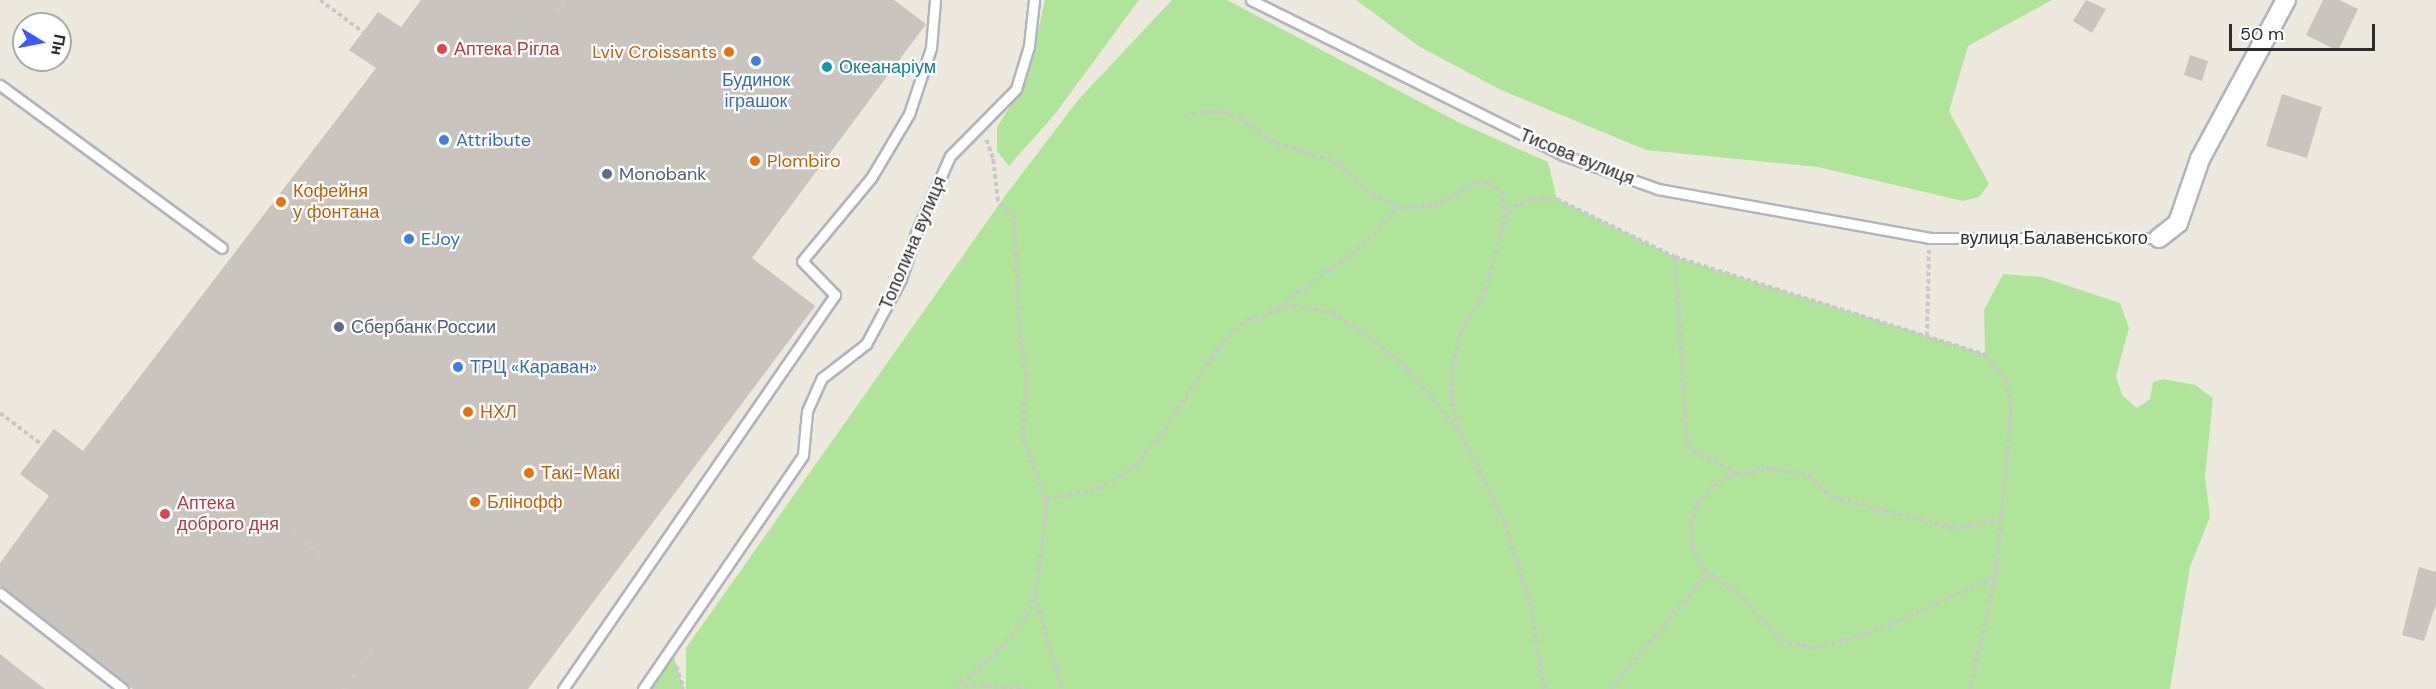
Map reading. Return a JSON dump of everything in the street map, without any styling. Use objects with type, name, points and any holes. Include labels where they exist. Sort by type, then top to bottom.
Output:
[{"type":"street","name":"вулиця Балавенського","points":[[2159,238],[2178,223],[2200,159],[2286,0]]},
{"type":"lane","points":[[563,689],[835,295],[802,261],[871,178],[909,114],[931,48],[935,0]]},
{"type":"lane","name":"Тополина вулиця","points":[[643,689],[672,651],[803,454],[807,411],[822,378],[866,344],[902,279],[916,233],[950,156],[982,127],[1016,89],[1029,46],[1034,0]]},
{"type":"lane","name":"Тисова вулиця","points":[[1251,0],[1563,155],[1658,189],[1929,238]]},
{"type":"lane","points":[[0,85],[222,248]]},
{"type":"lane","name":"вулиця Балавенського","points":[[1929,238],[2159,238]]},
{"type":"lane","points":[[0,592],[123,689]]},
{"type":"path","points":[[320,0],[363,32]]},
{"type":"path","points":[[556,11],[565,0]]},
{"type":"path","points":[[1184,115],[1215,111],[1240,117],[1270,141],[1338,163],[1371,195],[1398,207],[1434,206],[1468,185],[1482,182],[1500,191],[1507,210],[1486,290],[1466,320],[1454,354],[1452,402],[1462,436],[1497,507],[1517,560],[1532,614],[1544,689]]},
{"type":"path","points":[[956,689],[1027,617],[1035,595],[1046,499],[1023,437],[1026,375],[1014,217],[998,201],[993,158],[982,127]]},
{"type":"path","points":[[1507,210],[1532,199],[1557,199],[1675,257],[1985,355],[2007,380],[2011,415],[1995,578],[1970,689]]},
{"type":"path","points":[[1276,309],[1363,246],[1398,207]]},
{"type":"path","points":[[1927,336],[1929,238]]},
{"type":"path","points":[[1675,257],[1687,447],[1740,475]]},
{"type":"path","points":[[1046,499],[1099,489],[1135,466],[1157,441],[1228,335],[1254,316],[1276,309],[1316,308],[1339,316],[1363,332],[1414,376],[1462,436]]},
{"type":"path","points":[[0,413],[41,444]]},
{"type":"path","points":[[1995,578],[1865,634],[1814,648],[1782,641],[1738,593],[1708,574],[1693,548],[1693,514],[1713,486],[1765,468],[1790,470],[1814,480],[1833,497],[1953,528],[2002,520]]},
{"type":"path","points":[[292,534],[327,559]]},
{"type":"path","points":[[1610,689],[1708,574]]},
{"type":"path","points":[[1035,595],[1062,689]]},
{"type":"path","points":[[343,689],[372,650]]},
{"type":"path","points":[[672,651],[684,689]]},
{"type":"path","points":[[963,684],[1029,689]]},
{"type":"green space","points":[[1045,0],[1139,0],[1055,114],[1009,166],[997,151],[997,127],[1027,80]]},
{"type":"green space","points":[[1172,0],[1227,0],[1460,123],[1548,162],[1557,199],[1675,257],[1985,354],[1984,310],[2003,274],[2042,277],[2120,303],[2129,328],[2116,376],[2122,395],[2137,408],[2150,399],[2153,382],[2163,379],[2195,385],[2213,398],[2205,477],[2210,517],[2190,567],[2170,689],[686,689],[686,648],[1005,196],[1078,100]]},
{"type":"green space","points":[[1356,0],[2052,0],[1968,46],[1949,111],[1989,184],[1979,197],[1963,201],[1818,167],[1646,150],[1501,90],[1420,47]]},
{"type":"green space","points":[[672,651],[684,689],[643,689]]},
{"type":"building","name":"ТРЦ «Караван»","points":[[421,0],[894,0],[926,24],[752,258],[815,306],[528,689],[133,689],[0,586],[0,563],[49,496],[20,474],[54,429],[83,451],[376,68],[349,50],[378,12],[401,27]]},
{"type":"building","points":[[2086,0],[2106,9],[2092,33],[2073,21]]},
{"type":"building","points":[[2323,0],[2339,0],[2358,9],[2338,51],[2306,35]]},
{"type":"building","points":[[2190,55],[2208,61],[2202,81],[2184,75]]},
{"type":"building","points":[[2282,94],[2322,107],[2307,158],[2266,146]]},
{"type":"building","points":[[2419,567],[2436,572],[2436,604],[2424,641],[2402,635]]},
{"type":"building","points":[[0,654],[20,670],[45,689],[0,689]]},
{"type":"place","name":"Аптека Рігла","points":[[442,49]]},
{"type":"place","name":"Lviv Croissants","points":[[729,52]]},
{"type":"place","name":"Будинок іграшок","points":[[756,61]]},
{"type":"place","name":"Океанаріум","points":[[827,67]]},
{"type":"place","name":"Attribute","points":[[444,140]]},
{"type":"place","name":"Plombiro","points":[[755,161]]},
{"type":"place","name":"Monobank","points":[[607,174]]},
{"type":"place","name":"Кофейня у фонтана","points":[[281,202]]},
{"type":"place","name":"EJoy","points":[[409,239]]},
{"type":"place","name":"Сбербанк России","points":[[339,327]]},
{"type":"place","name":"ТРЦ «Караван»","points":[[458,367]]},
{"type":"place","name":"НХЛ","points":[[468,412]]},
{"type":"place","name":"Такі-Макі","points":[[529,473]]},
{"type":"place","name":"Блінофф","points":[[475,502]]},
{"type":"place","name":"Аптека доброго дня","points":[[165,514]]}]
